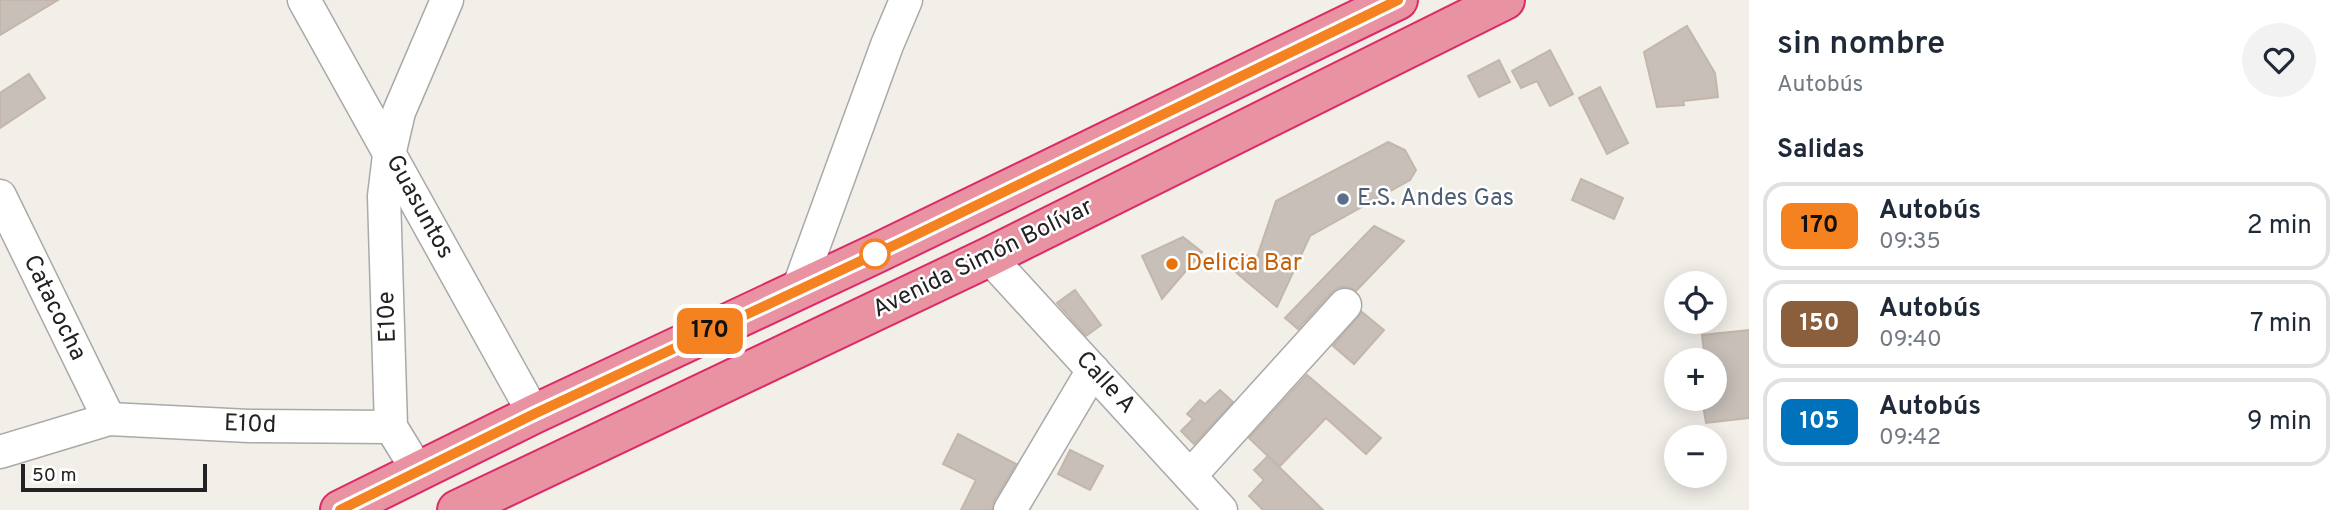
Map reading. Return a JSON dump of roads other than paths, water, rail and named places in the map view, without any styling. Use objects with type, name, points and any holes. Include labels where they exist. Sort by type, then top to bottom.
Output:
[{"type":"highway","points":[[340,510],[534,414],[1398,0]]},
{"type":"highway","name":"Avenida Simón Bolívar","points":[[457,510],[989,257],[1505,0]]},
{"type":"street","name":"Guasuntos","points":[[304,0],[534,414]]},
{"type":"street","points":[[389,155],[400,112],[447,0]]},
{"type":"street","points":[[798,289],[906,0]]},
{"type":"street","name":"E10e","points":[[389,155],[384,195],[391,427],[418,471]]},
{"type":"street","name":"Catacocha","points":[[0,196],[109,419]]},
{"type":"street","name":"Calle A","points":[[989,257],[1221,510]]},
{"type":"street","points":[[1190,476],[1345,305]]},
{"type":"street","points":[[1010,510],[1093,370]]},
{"type":"street","points":[[0,452],[109,419]]},
{"type":"street","name":"E10d","points":[[109,419],[249,426],[391,427]]},
{"type":"place","name":"E.S. Andes Gas","points":[[1343,199]]},
{"type":"place","name":"Delicia Bar","points":[[1172,264]]}]
